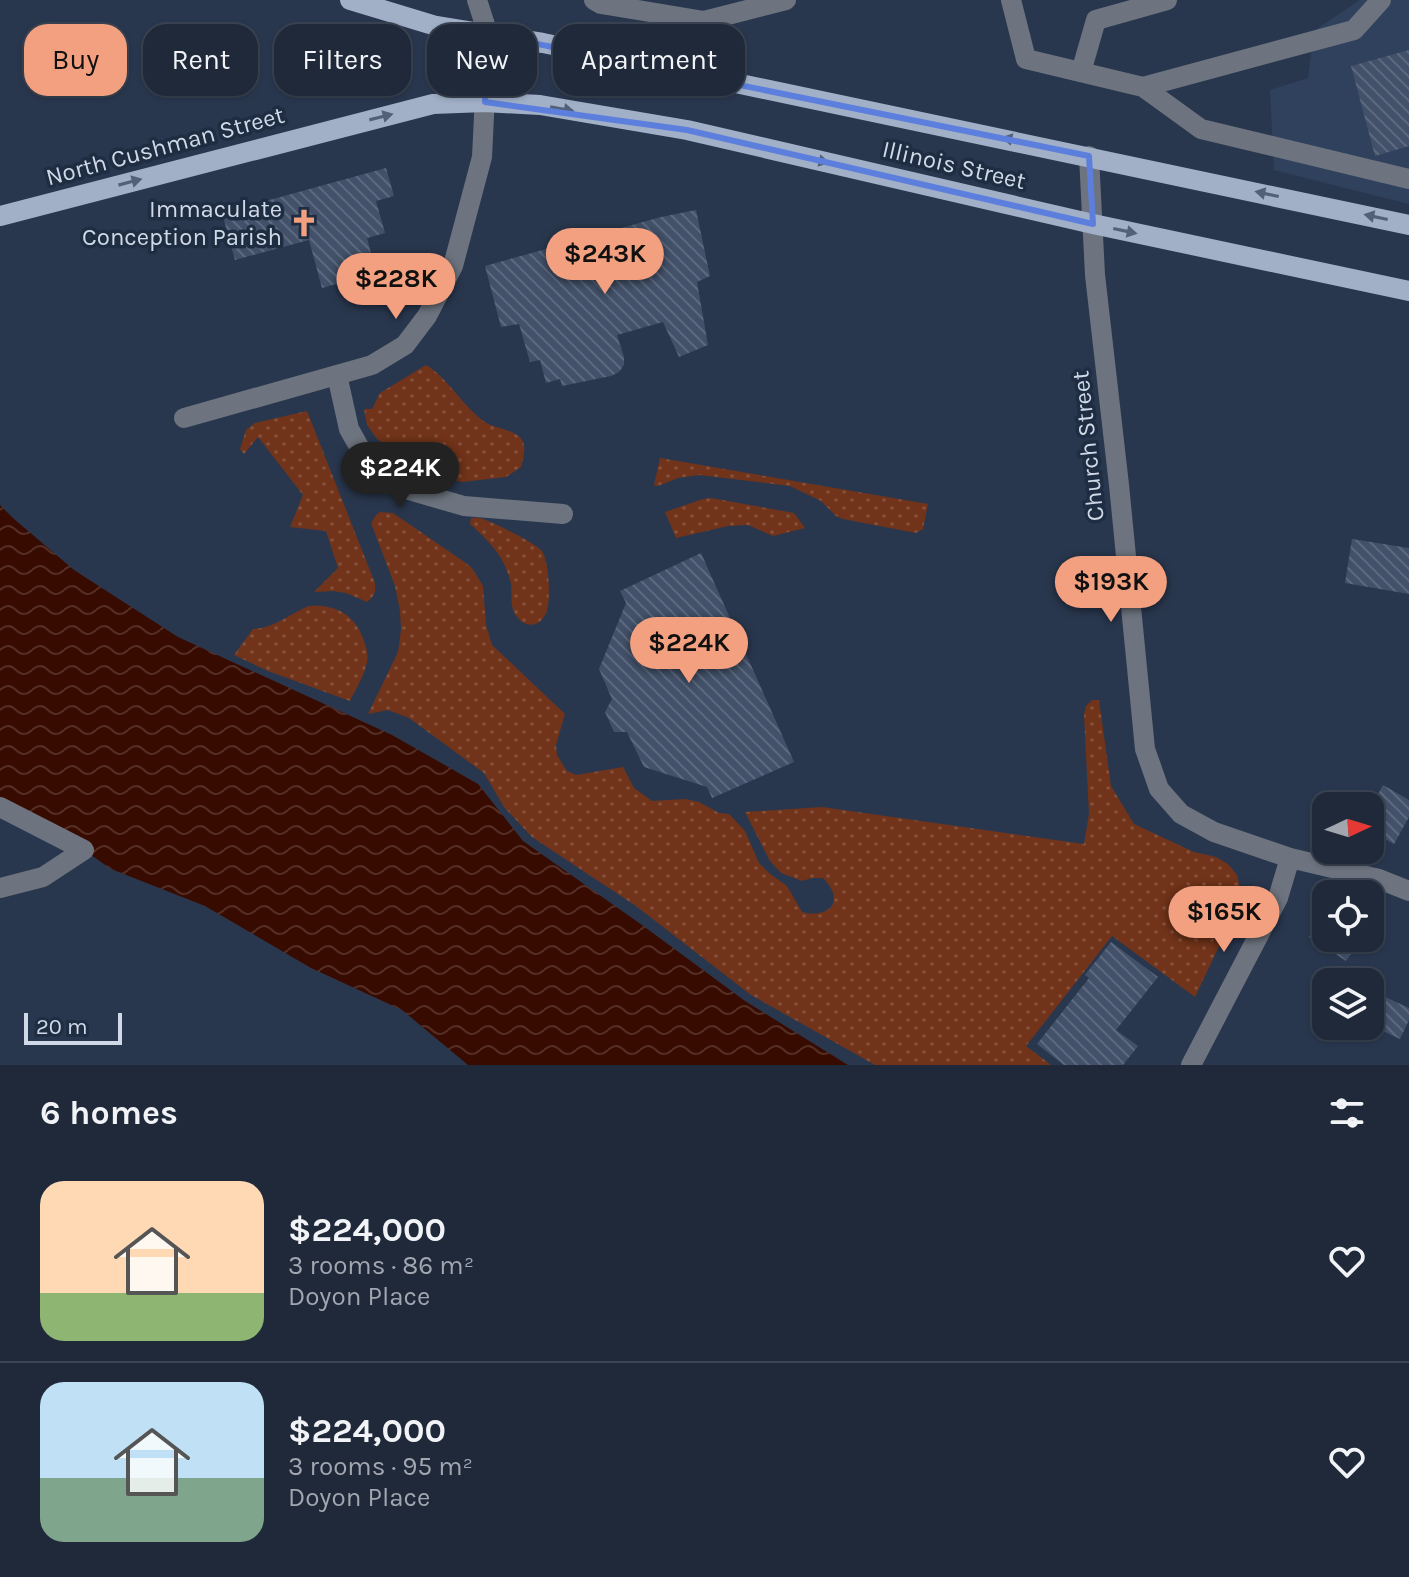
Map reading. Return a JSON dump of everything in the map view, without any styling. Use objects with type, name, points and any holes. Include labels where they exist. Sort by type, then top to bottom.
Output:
[{"type":"main road","name":"Illinois Street","points":[[350,0],[429,24]]},
{"type":"main road","name":"Illinois Street","points":[[745,85],[1409,225]]},
{"type":"main road","name":"Illinois Street","points":[[485,102],[540,105],[687,130],[1093,224],[1409,291]]},
{"type":"main road","name":"North Cushman Street","points":[[0,216],[433,104],[485,102]]},
{"type":"street","points":[[477,0],[485,24]]},
{"type":"street","points":[[594,0],[601,4],[704,21],[786,0]]},
{"type":"street","points":[[1011,0],[1026,59],[1143,87],[1201,129],[1409,179]]},
{"type":"street","points":[[1081,72],[1096,20],[1167,0]]},
{"type":"street","points":[[1143,87],[1354,30],[1381,0]]},
{"type":"street","points":[[184,418],[372,365],[405,345],[427,316],[453,266],[482,157],[485,96]]},
{"type":"street","name":"Church Street","points":[[1089,156],[1095,275],[1145,749],[1159,789],[1181,814],[1214,832],[1290,858],[1379,879],[1409,891]]},
{"type":"street","points":[[337,375],[349,429],[366,459],[402,488],[464,506],[563,514]]},
{"type":"street","points":[[0,807],[84,850],[43,877],[0,888]]},
{"type":"street","points":[[1191,1065],[1278,898],[1290,858]]},
{"type":"highlighted area","points":[[488,34],[1089,156],[1093,224],[687,130],[485,102]]},
{"type":"shaded area","points":[[1360,0],[1409,0],[1409,204],[1274,170],[1270,90],[1308,78],[1314,31]]},
{"type":"shaded area","points":[[426,365],[485,422],[520,438],[524,448],[521,467],[506,477],[462,482],[422,467],[377,439],[367,425],[364,409],[372,409],[380,393]]},
{"type":"shaded area","points":[[307,411],[375,583],[374,594],[367,602],[346,593],[314,592],[338,568],[326,531],[290,527],[303,495],[258,437],[244,454],[240,449],[246,430],[255,423]]},
{"type":"shaded area","points":[[660,458],[928,504],[923,529],[916,533],[843,519],[821,501],[790,486],[699,475],[654,485]]},
{"type":"shaded area","points":[[711,498],[794,513],[805,528],[773,536],[748,525],[728,526],[676,538],[665,512]]},
{"type":"shaded area","points":[[380,512],[393,513],[472,568],[483,586],[486,625],[492,645],[565,714],[556,745],[557,755],[567,771],[576,775],[623,767],[634,788],[652,801],[685,799],[729,814],[745,831],[759,863],[787,886],[802,912],[820,913],[832,906],[834,901],[830,886],[823,878],[802,881],[781,873],[770,861],[745,812],[822,807],[1084,844],[1089,814],[1084,714],[1092,700],[1099,700],[1111,786],[1134,824],[1194,852],[1216,857],[1228,864],[1237,875],[1240,887],[1238,906],[1195,997],[1112,936],[1026,1046],[1051,1065],[875,1065],[751,995],[636,906],[532,837],[504,807],[484,773],[409,718],[388,710],[368,714],[398,652],[401,630],[395,586],[371,523]]},
{"type":"shaded area","points":[[471,518],[496,524],[542,551],[548,570],[549,593],[546,613],[539,622],[529,625],[515,614],[505,566],[490,544],[470,524]]},
{"type":"shaded area","points":[[309,606],[327,607],[343,613],[360,632],[367,659],[350,701],[234,655],[253,629],[275,623]]},
{"type":"water","points":[[0,505],[74,570],[178,637],[392,735],[478,784],[523,841],[745,1001],[848,1065],[468,1065],[402,1010],[311,968],[205,906],[111,869],[84,850],[0,807]]},
{"type":"building","points":[[1409,50],[1409,146],[1375,156],[1351,66]]},
{"type":"building","name":"Immaculate Conception Parish","points":[[386,168],[394,196],[376,201],[385,233],[367,238],[376,273],[322,288],[309,240],[235,260],[222,213]]},
{"type":"building","points":[[696,210],[710,276],[697,282],[708,345],[679,357],[663,322],[617,335],[624,357],[624,365],[619,372],[562,386],[560,379],[546,383],[540,360],[530,362],[519,324],[501,327],[485,266]]},
{"type":"building","points":[[1352,539],[1409,548],[1409,594],[1345,583]]},
{"type":"building","points":[[701,553],[794,762],[712,798],[707,787],[644,767],[627,732],[614,732],[605,712],[612,699],[599,669],[626,603],[620,591]]},
{"type":"building","points":[[1383,785],[1409,800],[1409,817],[1394,844],[1384,839],[1384,792],[1379,792]]},
{"type":"building","points":[[1111,942],[1158,977],[1116,1030],[1138,1046],[1123,1065],[1064,1065],[1037,1044],[1089,978],[1085,975]]},
{"type":"building","points":[[1332,952],[1352,952],[1346,961]]},
{"type":"building","points":[[1384,996],[1409,1008],[1409,1020],[1400,1039],[1384,1032]]},
{"type":"place","name":"Immaculate Conception Parish","points":[[304,223]]}]
